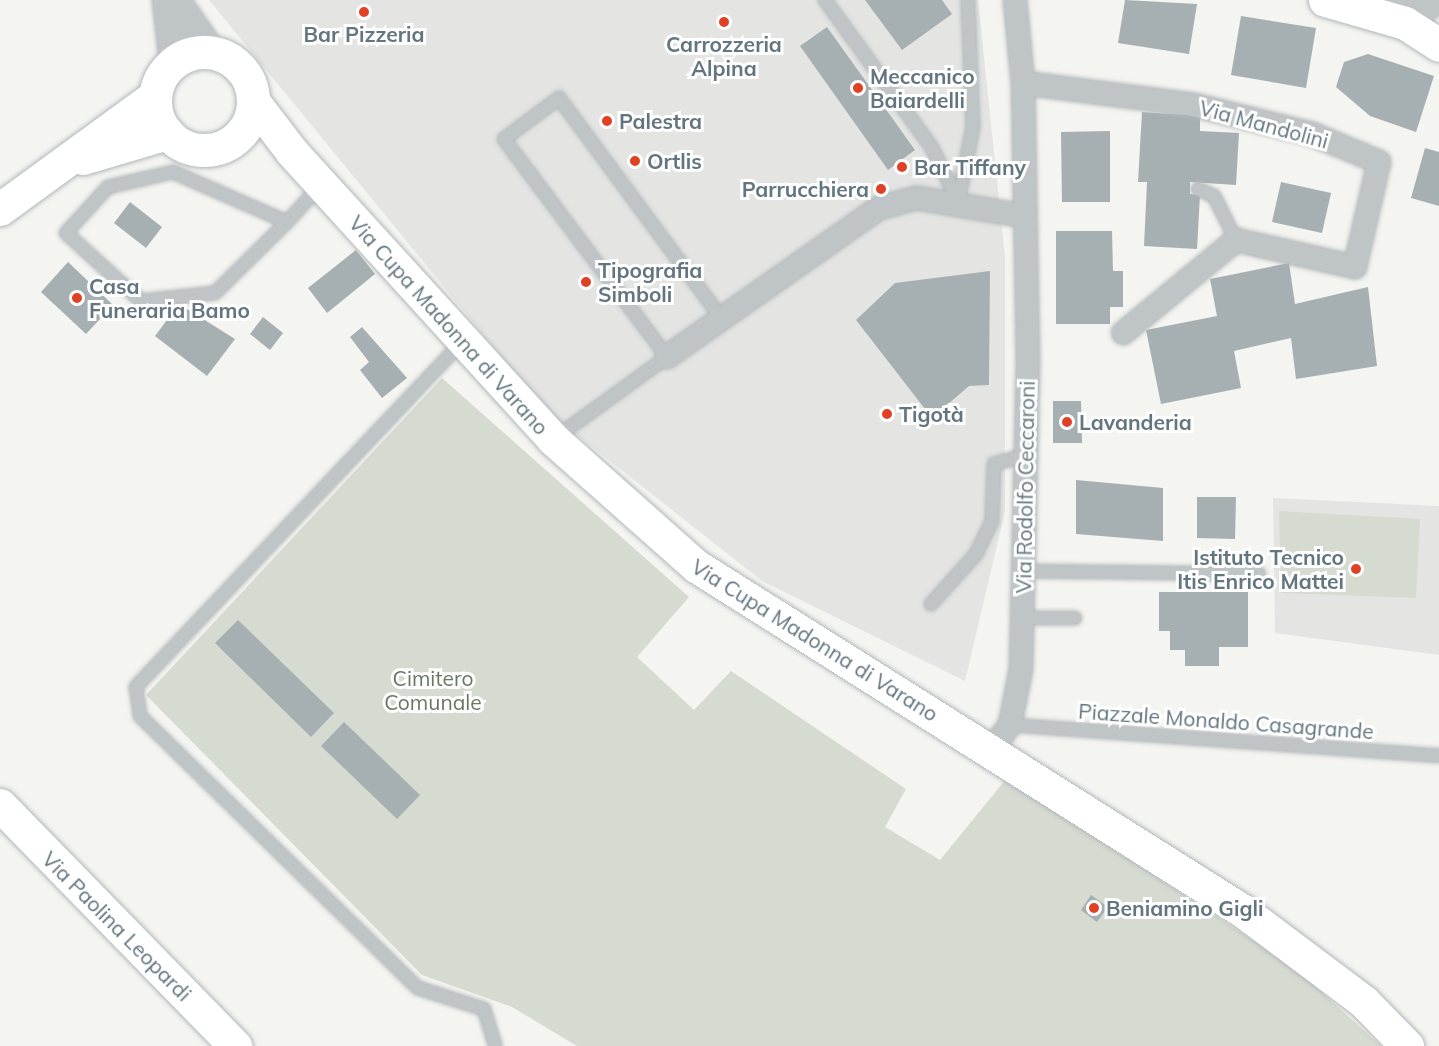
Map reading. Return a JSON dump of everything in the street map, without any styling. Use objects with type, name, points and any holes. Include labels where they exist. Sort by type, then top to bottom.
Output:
[{"type":"main road","points":[[1325,0],[1402,12],[1439,45]]},
{"type":"main road","points":[[0,209],[50,169],[155,96],[174,62],[211,52],[246,75],[253,101],[242,132],[205,150],[167,133],[50,169]]},
{"type":"main road","points":[[155,96],[167,133]]},
{"type":"main road","name":"Via Cupa Madonna di Varano","points":[[253,101],[321,185],[553,440],[696,566],[1001,737],[1364,1002],[1407,1046]]},
{"type":"main road","name":"Via Cupa Madonna di Varano","points":[[242,132],[292,152]]},
{"type":"main road","name":"Via Paolina Leopardi","points":[[0,805],[235,1046]]},
{"type":"street","points":[[167,0],[174,62]]},
{"type":"street","points":[[175,0],[211,52]]},
{"type":"street","name":"Via Rodolfo Ceccaroni","points":[[1001,737],[1018,700],[1026,455],[1023,83],[1016,0]]},
{"type":"street","points":[[1402,12],[1434,0]]},
{"type":"street","name":"Via Mandolini","points":[[1023,83],[1194,105],[1312,134],[1379,162],[1355,267],[1236,240]]},
{"type":"street","points":[[667,357],[879,208],[917,198],[958,201],[1025,216]]},
{"type":"street","points":[[1123,333],[1236,240]]},
{"type":"lane","points":[[825,0],[933,148],[958,201]]},
{"type":"lane","points":[[958,201],[973,127],[968,0]]},
{"type":"lane","points":[[553,440],[667,357],[504,139],[558,98],[721,318]]},
{"type":"lane","points":[[287,222],[173,172],[108,187],[66,233],[141,301],[215,293],[287,222],[321,185]]},
{"type":"lane","points":[[1198,189],[1214,196],[1236,240]]},
{"type":"lane","points":[[462,342],[136,687],[140,716],[418,988],[484,1009],[495,1046]]},
{"type":"lane","points":[[932,604],[976,554],[992,521],[994,464],[1026,455]]},
{"type":"lane","points":[[1023,571],[1259,574]]},
{"type":"lane","points":[[1022,618],[1075,618]]},
{"type":"lane","name":"Piazzale Monaldo Casagrande","points":[[1001,737],[1439,756]]},
{"type":"shaded area","points":[[209,0],[978,0],[1005,257],[1005,511],[965,681],[762,581],[544,409]]},
{"type":"shaded area","name":"Istituto Tecnico Itis Enrico Mattei","points":[[1273,498],[1439,506],[1439,655],[1275,633]]},
{"type":"green space","name":"Cimitero Comunale","points":[[442,378],[689,597],[637,657],[694,710],[731,671],[906,789],[885,827],[940,860],[1006,779],[1294,967],[1381,1046],[577,1046],[512,1007],[422,975],[146,695]]},
{"type":"green space","points":[[1279,511],[1420,519],[1416,598],[1281,593]]},
{"type":"building","points":[[865,0],[942,0],[952,14],[902,50]]},
{"type":"building","points":[[1125,0],[1197,4],[1189,54],[1118,43]]},
{"type":"building","points":[[1241,16],[1316,28],[1306,88],[1231,75]]},
{"type":"building","points":[[827,27],[915,150],[888,170],[800,46]]},
{"type":"building","points":[[1368,54],[1434,76],[1416,132],[1370,116],[1336,87],[1344,62]]},
{"type":"building","points":[[1142,112],[1200,116],[1200,131],[1239,133],[1236,185],[1190,182],[1190,194],[1200,195],[1197,249],[1144,246],[1147,182],[1138,182]]},
{"type":"building","points":[[1110,131],[1110,202],[1062,202],[1061,132]]},
{"type":"building","points":[[1425,148],[1439,152],[1439,206],[1411,198]]},
{"type":"building","points":[[1281,182],[1331,193],[1322,233],[1272,222]]},
{"type":"building","points":[[130,202],[162,227],[146,248],[114,223]]},
{"type":"building","points":[[1056,231],[1112,231],[1113,271],[1123,271],[1123,307],[1110,307],[1110,324],[1056,324]]},
{"type":"building","points":[[356,250],[375,274],[327,313],[308,288]]},
{"type":"building","name":"Casa Funeraria Bamo","points":[[68,262],[113,305],[86,334],[41,292]]},
{"type":"building","points":[[1289,263],[1295,304],[1368,287],[1377,366],[1296,379],[1291,338],[1234,351],[1241,388],[1161,404],[1146,330],[1217,316],[1210,279]]},
{"type":"building","points":[[990,271],[989,385],[969,386],[932,418],[856,320],[895,283]]},
{"type":"building","points":[[179,304],[235,339],[207,376],[155,336]]},
{"type":"building","points":[[263,317],[283,333],[270,350],[250,334]]},
{"type":"building","points":[[362,327],[407,378],[382,398],[360,370],[369,362],[350,337]]},
{"type":"building","name":"Lavanderia","points":[[1053,401],[1081,401],[1082,443],[1053,443]]},
{"type":"building","points":[[1076,480],[1163,488],[1163,541],[1076,534]]},
{"type":"building","points":[[1197,497],[1236,497],[1235,539],[1197,538]]},
{"type":"building","points":[[1159,592],[1248,592],[1248,647],[1219,647],[1219,666],[1185,666],[1185,650],[1170,650],[1170,631],[1159,631]]},
{"type":"building","points":[[238,620],[334,713],[311,737],[215,643]]},
{"type":"building","points":[[344,722],[420,795],[397,819],[321,746]]},
{"type":"building","name":"Beniamino Gigli","points":[[1091,895],[1108,907],[1097,922],[1081,910]]},
{"type":"place","name":"Bar Pizzeria","points":[[364,12]]},
{"type":"place","name":"Carrozzeria Alpina","points":[[724,22]]},
{"type":"place","name":"Meccanico Baiardelli","points":[[858,88]]},
{"type":"place","name":"Palestra","points":[[607,121]]},
{"type":"place","name":"Ortlis","points":[[635,161]]},
{"type":"place","name":"Bar Tiffany","points":[[902,167]]},
{"type":"place","name":"Parrucchiera","points":[[881,189]]},
{"type":"place","name":"Tipografia Simboli","points":[[586,282]]},
{"type":"place","name":"Casa Funeraria Bamo","points":[[77,298]]},
{"type":"place","name":"Tigotà","points":[[887,414]]},
{"type":"place","name":"Lavanderia","points":[[1067,422]]},
{"type":"place","name":"Istituto Tecnico Itis Enrico Mattei","points":[[1356,569]]},
{"type":"place","name":"Beniamino Gigli","points":[[1094,908]]}]
